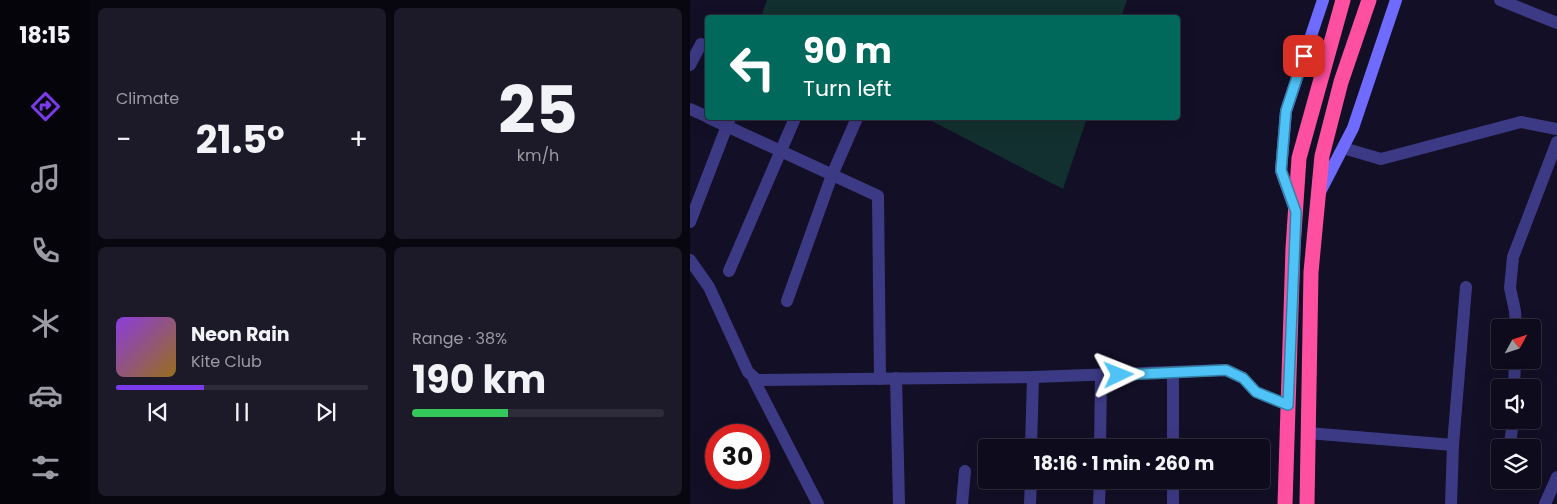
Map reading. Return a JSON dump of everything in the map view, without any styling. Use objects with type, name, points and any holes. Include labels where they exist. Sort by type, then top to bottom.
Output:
[{"type":"highway","points":[[1285,504],[1299,158],[1343,0]]},
{"type":"highway","points":[[1307,504],[1311,272],[1322,156],[1341,82],[1369,0]]},
{"type":"street","points":[[1296,212],[1281,170],[1286,111],[1323,0]]},
{"type":"street","points":[[1318,196],[1354,128],[1396,0]]},
{"type":"street","points":[[1500,0],[1557,24]]},
{"type":"street","points":[[690,65],[701,44]]},
{"type":"street","points":[[690,109],[705,116]]},
{"type":"street","points":[[729,271],[794,120]]},
{"type":"street","points":[[787,301],[832,175],[856,120]]},
{"type":"street","points":[[690,222],[728,122],[782,151],[878,196],[880,379]]},
{"type":"street","points":[[1343,148],[1381,159],[1521,122],[1557,129]]},
{"type":"street","points":[[1515,319],[1510,288],[1513,257],[1557,142]]},
{"type":"street","points":[[690,260],[709,287],[748,372],[757,380],[1101,376],[1226,370],[1243,378],[1256,392],[1288,405]]},
{"type":"street","points":[[1451,504],[1453,445],[1466,287]]},
{"type":"street","points":[[1173,373],[1173,439]]},
{"type":"street","points":[[1100,439],[1101,376]]},
{"type":"street","points":[[1031,439],[1032,377]]},
{"type":"street","points":[[896,378],[899,504]]},
{"type":"street","points":[[757,380],[754,380],[818,504]]},
{"type":"street","points":[[1308,433],[1453,445]]},
{"type":"street","points":[[962,504],[965,471]]},
{"type":"street","points":[[1545,504],[1557,477]]},
{"type":"street","points":[[1030,504],[1031,489]]},
{"type":"street","points":[[1099,504],[1100,489]]},
{"type":"street","points":[[1173,489],[1173,504]]},
{"type":"green space","points":[[767,0],[1127,0],[1122,15],[762,15]]},
{"type":"green space","points":[[930,120],[1086,120],[1063,189]]},
{"type":"route","points":[[1119,375],[1226,370],[1243,378],[1256,392],[1288,405],[1293,248],[1296,212],[1281,170],[1286,111],[1304,56]]}]
